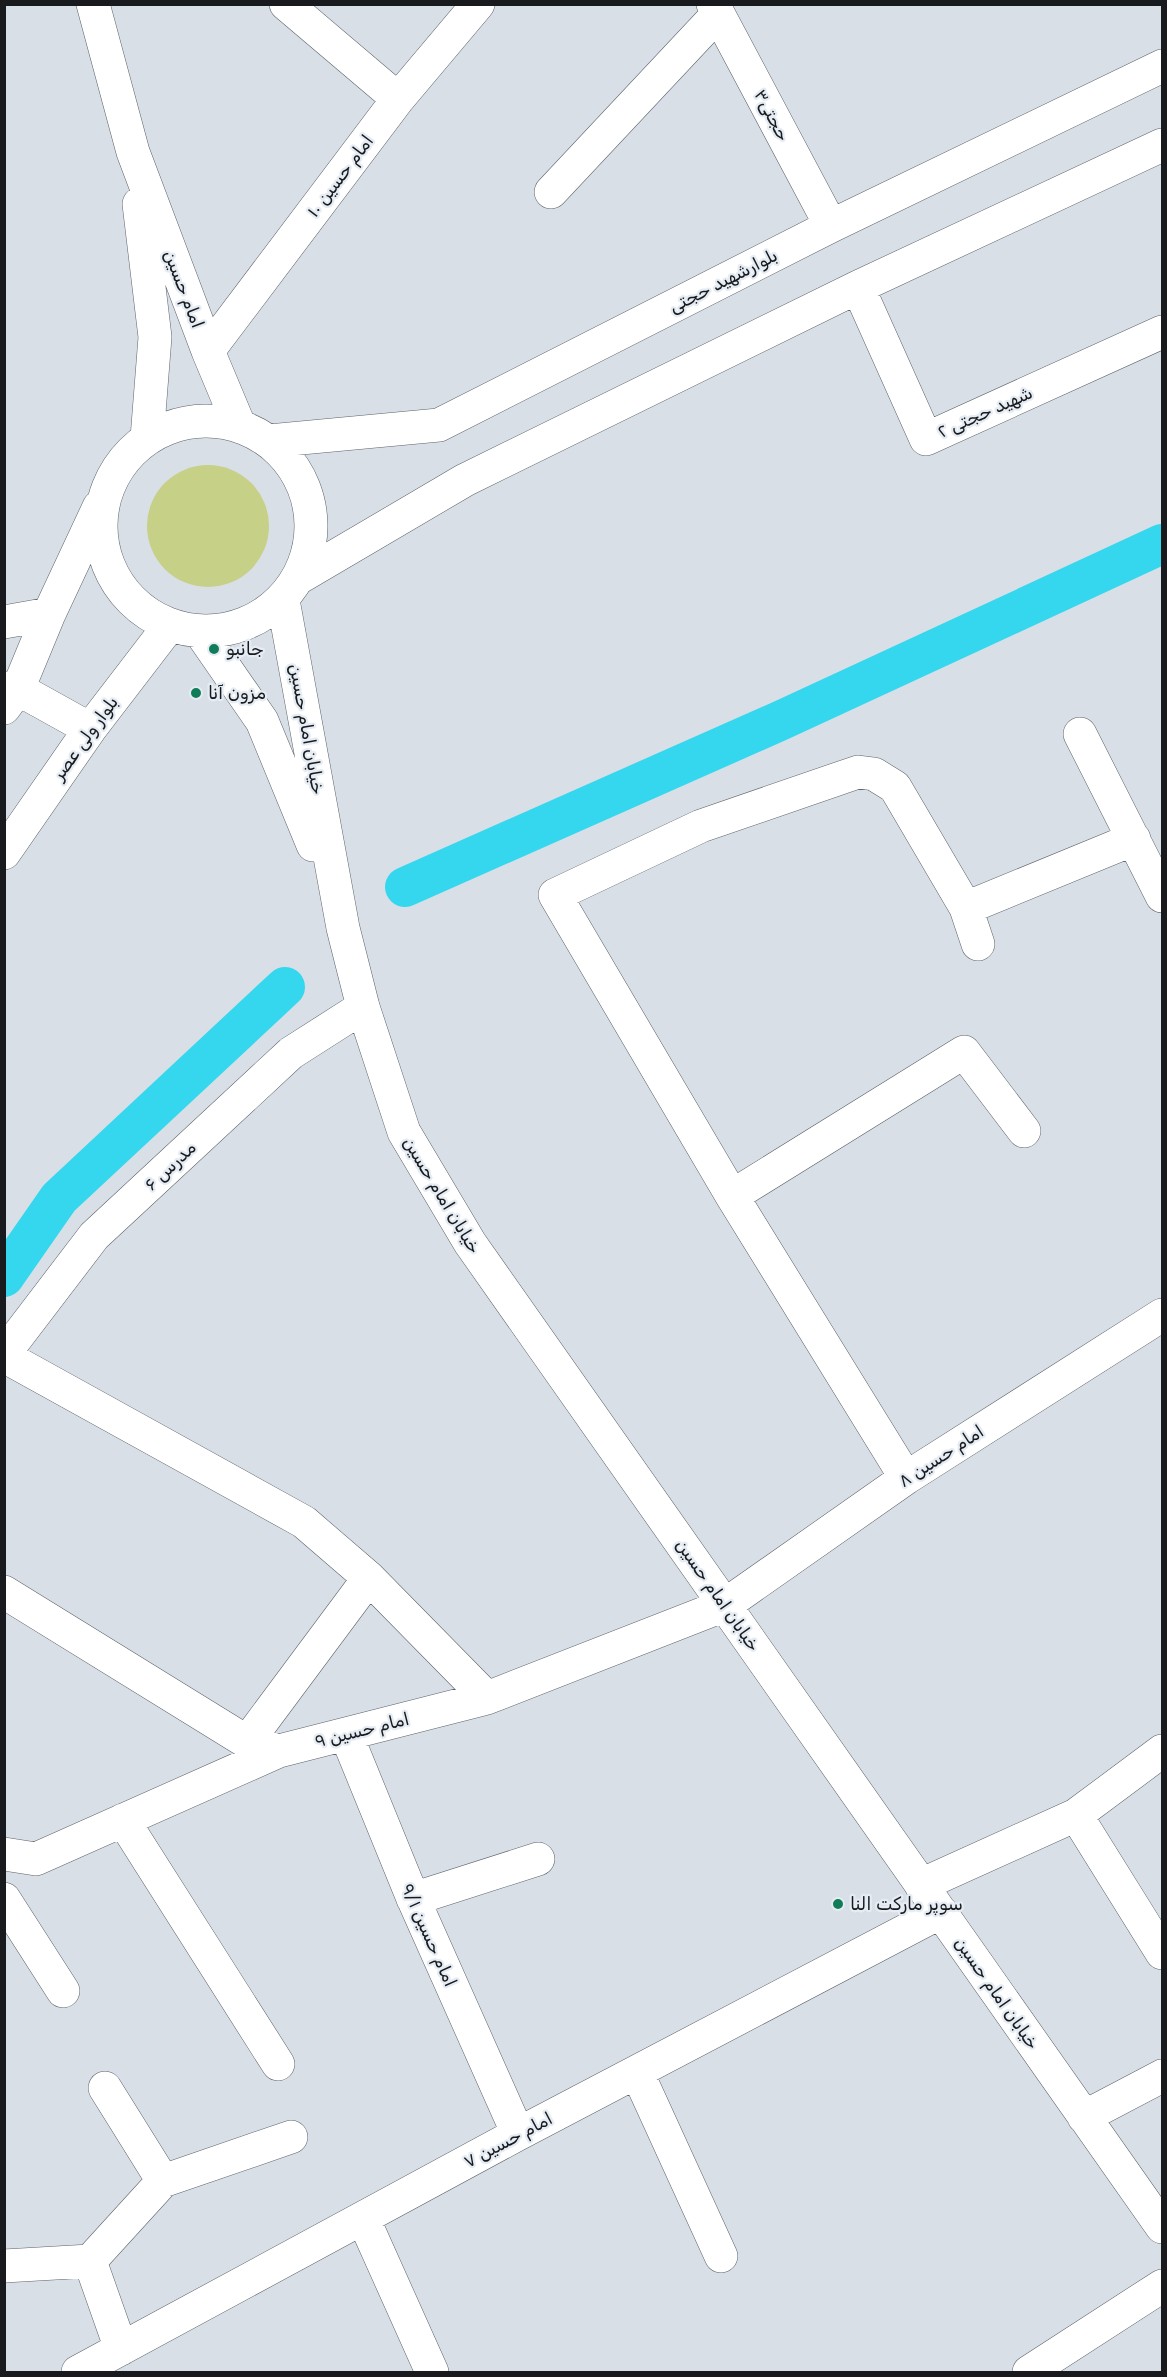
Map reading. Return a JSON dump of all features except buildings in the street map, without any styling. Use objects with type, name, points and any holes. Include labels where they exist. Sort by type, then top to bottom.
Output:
[{"type":"street","name":"امام حسین","points":[[93,4],[132,152],[238,425]]},
{"type":"street","points":[[286,4],[398,99]]},
{"type":"street","name":"۱۰ امام حسین","points":[[208,351],[398,99],[478,4]]},
{"type":"street","points":[[551,192],[716,9]]},
{"type":"street","name":"حجتی۳","points":[[716,9],[831,226]]},
{"type":"street","name":"بلوارشهید حجتی","points":[[269,441],[439,425],[831,226],[1162,66]]},
{"type":"street","points":[[105,496],[100,532],[111,571],[134,604],[169,626],[201,633],[224,632],[246,625],[266,615],[292,589],[465,480],[858,287],[1162,145]]},
{"type":"street","name":"امام حسین","points":[[132,152],[155,337],[147,438]]},
{"type":"street","name":"شهید حجتی ۲","points":[[858,287],[926,439],[1162,332]]},
{"type":"street","points":[[90,729],[9,695],[121,463],[147,438],[180,423],[209,420],[238,425],[269,441],[293,465],[308,496],[312,537],[292,589]]},
{"type":"street","name":"خیابان امام حسین","points":[[292,589],[343,928],[363,1007],[404,1132],[470,1244],[1162,2227]]},
{"type":"street","points":[[4,622],[49,614]]},
{"type":"street","name":"بلوار ولی عصر","points":[[4,853],[90,729],[169,626]]},
{"type":"street","name":"خیابان امام حسین","points":[[201,633],[262,721],[297,802],[343,928]]},
{"type":"street","points":[[1080,734],[1162,896]]},
{"type":"street","points":[[906,1478],[732,1196],[555,895],[701,826],[858,772],[874,774],[895,788],[966,908],[978,944]]},
{"type":"street","points":[[966,908],[1134,839]]},
{"type":"street","name":"مدرس ۶","points":[[4,1355],[94,1236],[291,1053],[363,1007]]},
{"type":"street","points":[[732,1196],[964,1052],[1024,1131]]},
{"type":"street","name":"امام حسین ۸","points":[[725,1605],[906,1478],[1162,1316]]},
{"type":"street","points":[[4,1355],[304,1522],[369,1578],[487,1698]]},
{"type":"street","points":[[247,1742],[369,1578]]},
{"type":"street","points":[[4,1592],[247,1742],[279,1751]]},
{"type":"street","name":"امام حسین ۹","points":[[4,1854],[36,1859],[279,1751],[487,1698],[725,1605]]},
{"type":"street","name":"امام حسین ۹/۱","points":[[346,1734],[413,1899],[518,2134]]},
{"type":"street","points":[[921,1885],[1076,1815],[1162,1751]]},
{"type":"street","points":[[1076,1815],[1162,1953]]},
{"type":"street","points":[[123,1820],[278,2064]]},
{"type":"street","points":[[413,1899],[538,1859]]},
{"type":"street","points":[[4,1899],[63,1991]]},
{"type":"street","name":"امام حسین ۷","points":[[78,2373],[518,2134],[941,1912]]},
{"type":"street","points":[[637,2072],[721,2256]]},
{"type":"street","points":[[1084,2117],[1162,2076]]},
{"type":"street","points":[[105,2088],[163,2181]]},
{"type":"street","points":[[4,2266],[90,2261],[163,2181],[291,2137]]},
{"type":"street","points":[[363,2218],[432,2373]]},
{"type":"street","points":[[90,2261],[121,2349]]},
{"type":"street","points":[[1029,2373],[1162,2286]]},
{"type":"green space","points":[[208,465],[232,469],[251,483],[265,502],[269,526],[265,550],[251,569],[232,583],[208,587],[184,583],[165,569],[151,550],[147,526],[151,502],[165,483],[184,469]]},
{"type":"waterway","points":[[405,887],[784,719],[1162,544]]},
{"type":"waterway","points":[[4,1277],[59,1198],[285,987]]},
{"type":"place","name":"جانبو","points":[[214,649]]},
{"type":"place","name":"مزون آنا","points":[[196,693]]},
{"type":"place","name":"سوپر مارکت النا","points":[[838,1904]]}]
